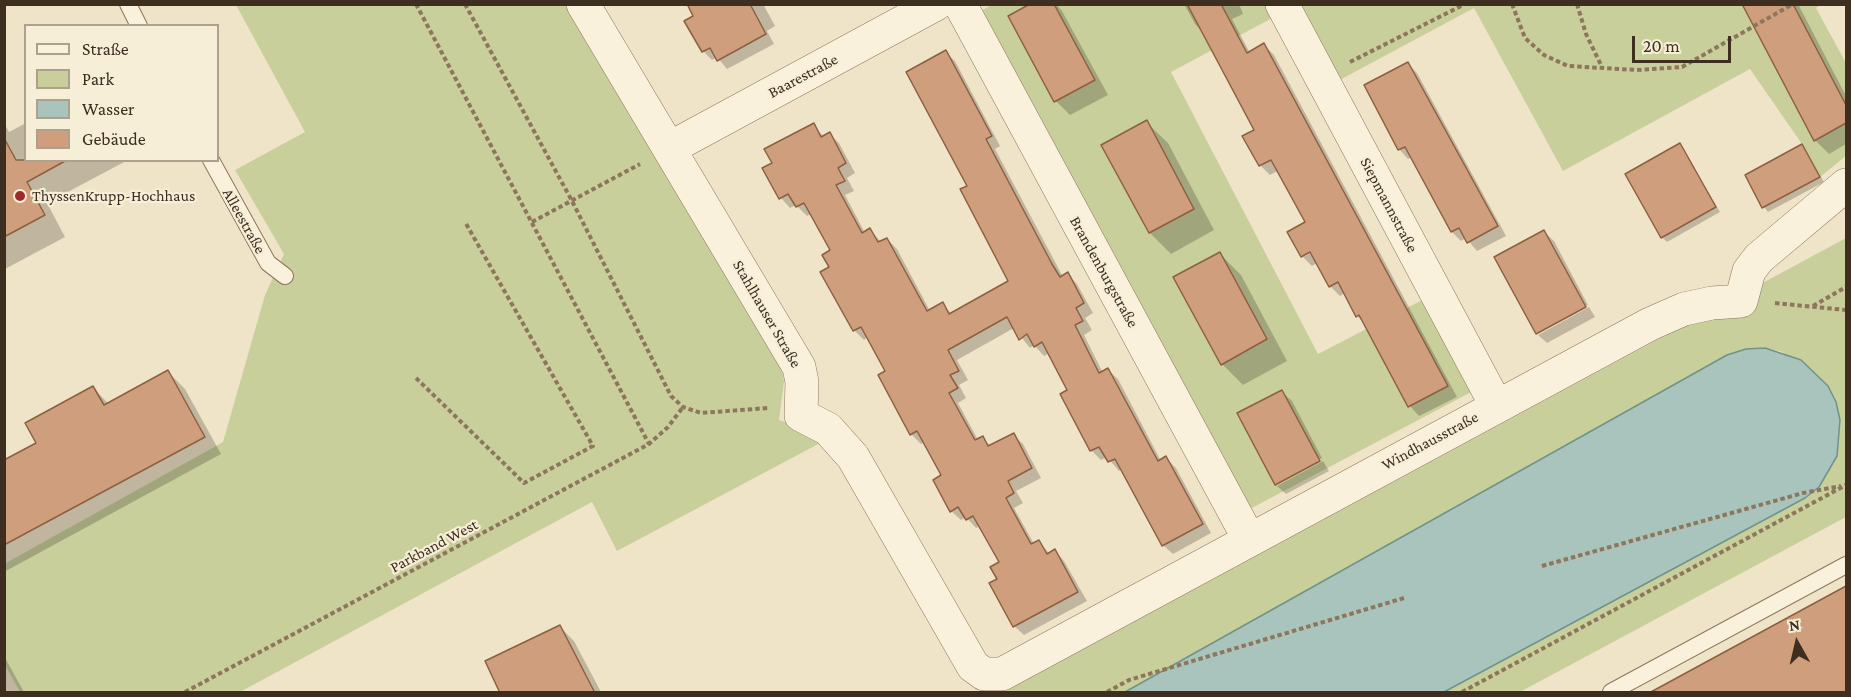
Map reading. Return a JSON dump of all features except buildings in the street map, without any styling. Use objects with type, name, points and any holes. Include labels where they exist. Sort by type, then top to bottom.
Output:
[{"type":"street","name":"Stahlhauser Straße","points":[[583,4],[799,367],[802,382],[801,415]]},
{"type":"street","name":"Baarestraße","points":[[670,148],[936,4]]},
{"type":"street","name":"Brandenburgstraße","points":[[960,4],[1249,538]]},
{"type":"street","name":"Siepmannstraße","points":[[1282,4],[1496,405]]},
{"type":"street","points":[[1755,302],[1749,271],[1759,258],[1846,185]]},
{"type":"street","name":"Windhausstraße","points":[[801,415],[828,429],[853,457],[973,666],[984,674],[1002,674],[1496,405],[1676,313],[1712,303],[1755,302]]},
{"type":"lane","points":[[128,4],[138,24]]},
{"type":"lane","name":"Alleestraße","points":[[212,162],[268,263],[285,276]]},
{"type":"lane","points":[[1611,693],[1846,565]]},
{"type":"path","points":[[416,4],[649,444]]},
{"type":"path","points":[[465,4],[572,201],[670,396],[683,407],[701,413],[777,408],[801,415]]},
{"type":"path","points":[[1320,77],[1465,4]]},
{"type":"path","points":[[1512,4],[1525,38],[1544,55],[1568,66],[1637,70],[1682,67],[1793,4]]},
{"type":"path","points":[[1577,4],[1586,34],[1602,67]]},
{"type":"path","points":[[532,222],[670,148]]},
{"type":"path","points":[[416,378],[524,483],[593,446],[465,222]]},
{"type":"path","points":[[1812,307],[1846,287]]},
{"type":"path","points":[[1755,302],[1846,310]]},
{"type":"path","name":"Parkband West","points":[[185,693],[649,444],[668,427],[683,407]]},
{"type":"path","points":[[1542,566],[1803,493],[1846,485]]},
{"type":"path","points":[[1462,693],[1846,485]]},
{"type":"path","points":[[1107,693],[1130,680],[1404,598]]},
{"type":"green space","points":[[993,4],[1270,5],[1276,16],[1171,72],[1318,354],[1428,297],[1477,389],[1248,510],[976,14]]},
{"type":"green space","points":[[236,5],[565,5],[782,368],[784,382],[779,420],[795,425],[822,442],[617,551],[592,502],[240,692],[20,692],[5,665],[4,564],[223,442],[265,295],[284,254],[235,170],[305,132]]},
{"type":"green space","points":[[1295,5],[1820,5],[1816,8],[1846,63],[1846,156],[1820,177],[1802,144],[1750,69],[1563,171],[1474,8],[1336,82]]},
{"type":"green space","points":[[1846,238],[1846,517],[1520,692],[1444,692],[1805,498],[1783,352],[1765,348],[1746,349],[1727,355],[1125,692],[1004,692]]},
{"type":"water","points":[[1765,348],[1801,360],[1828,386],[1836,402],[1840,420],[1837,456],[1819,487],[1805,498],[1444,692],[1125,692],[1727,355],[1746,349]]},
{"type":"place","name":"ThyssenKrupp-Hochhaus","points":[[20,196]]}]
